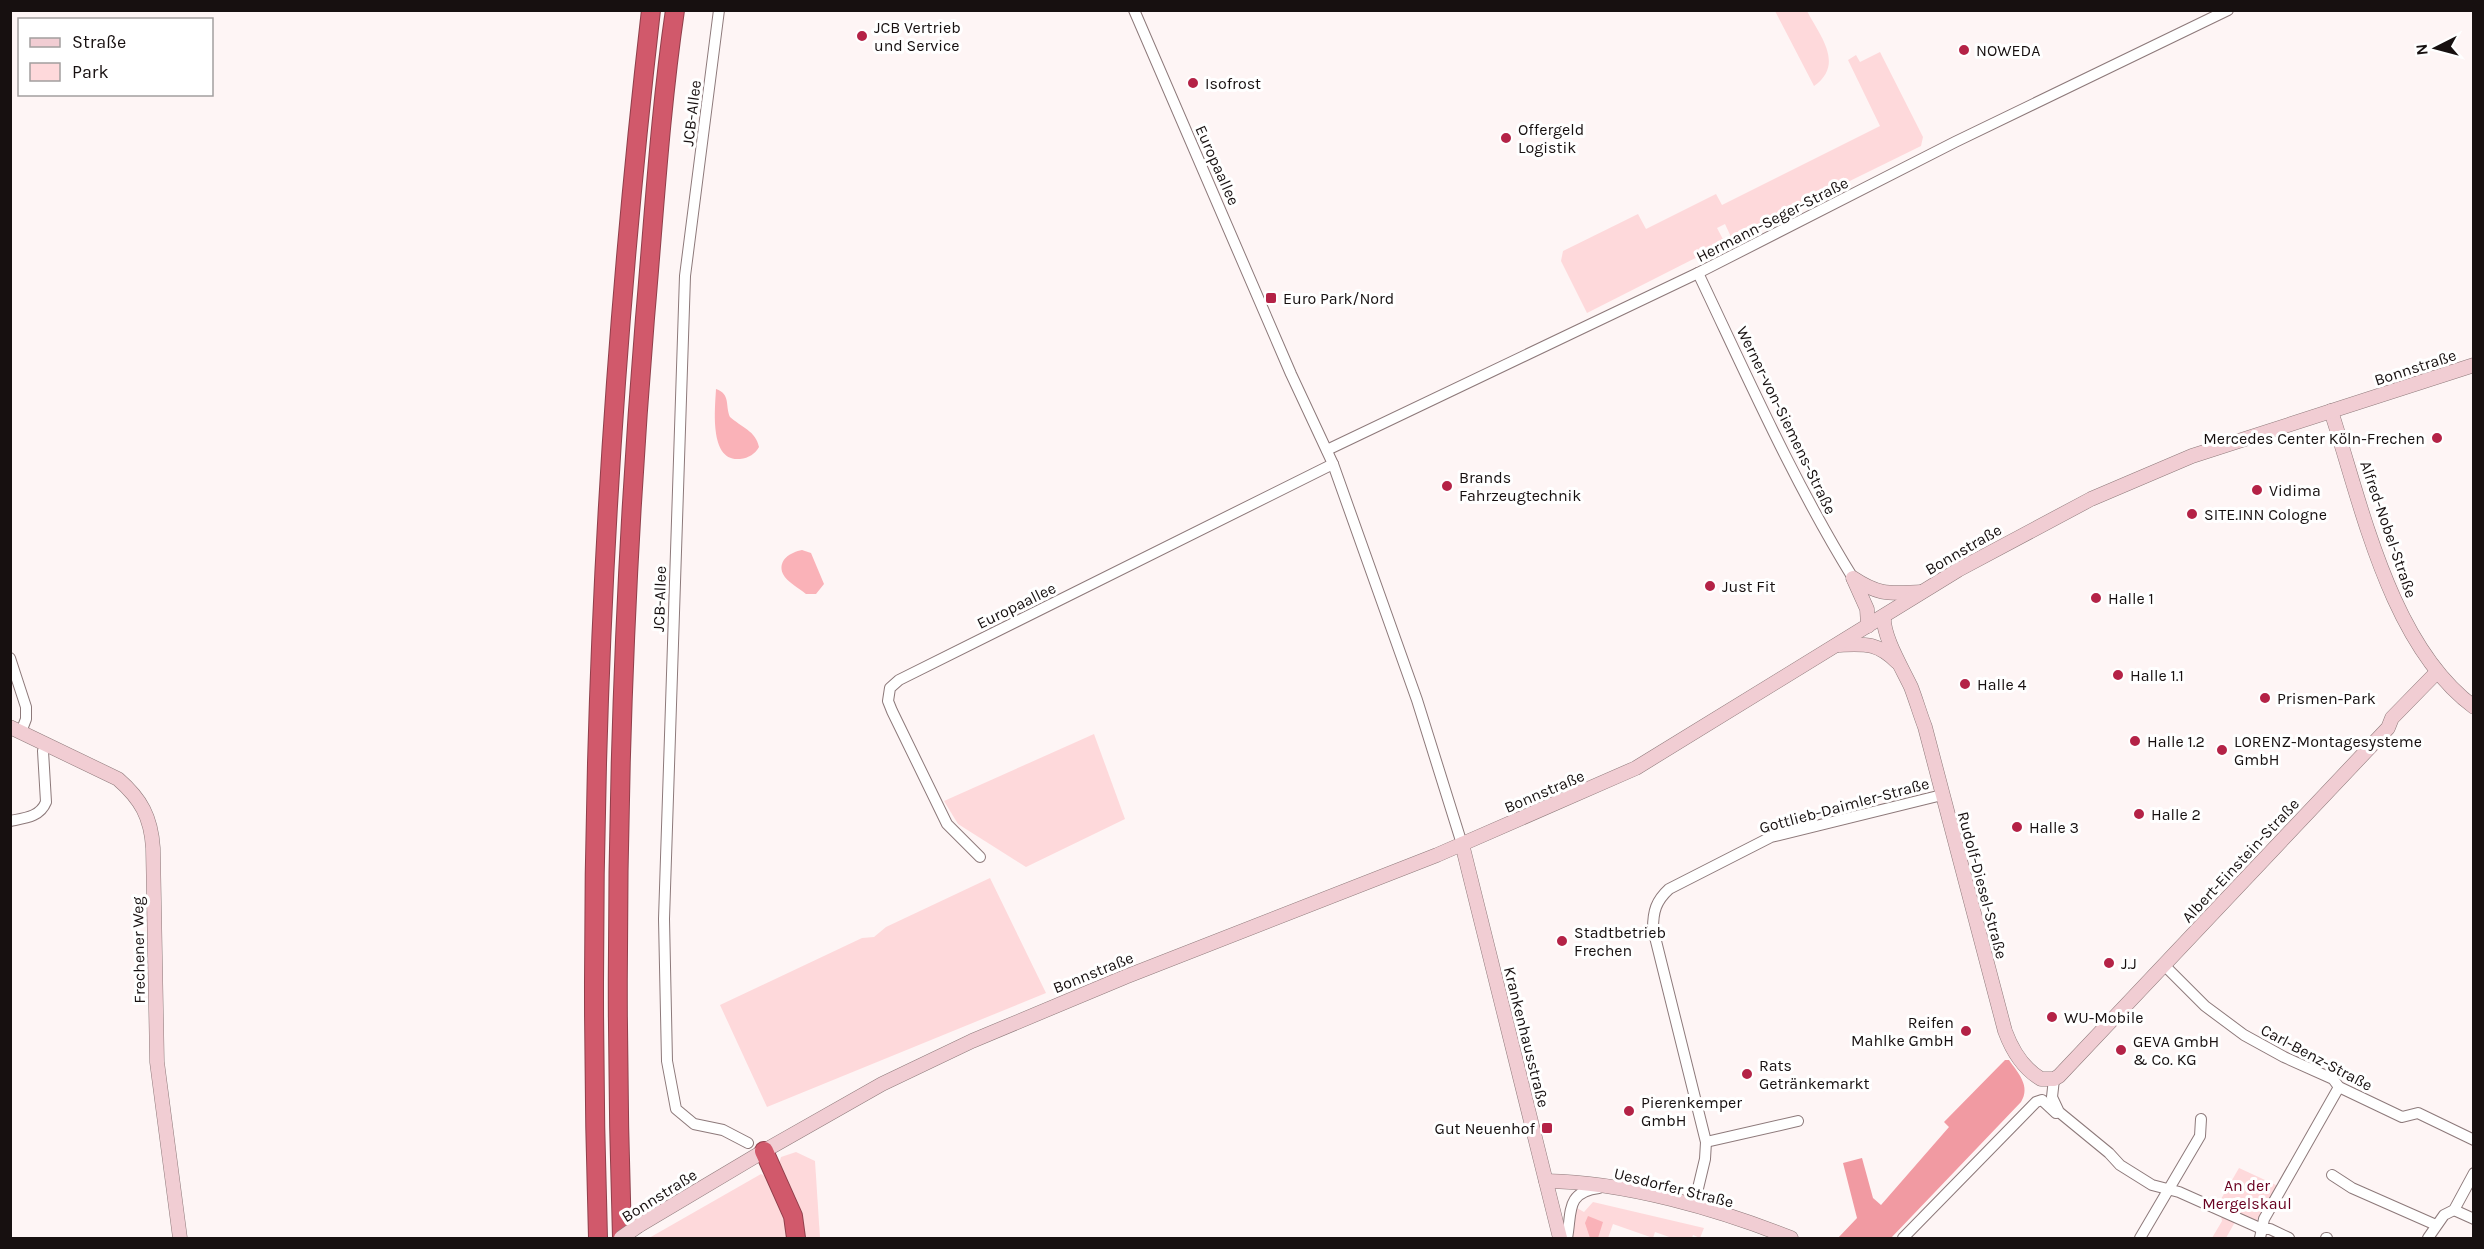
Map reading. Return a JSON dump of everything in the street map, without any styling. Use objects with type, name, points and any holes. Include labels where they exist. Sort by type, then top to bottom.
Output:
[{"type":"highway","points":[[598,1239],[595,981],[597,789],[603,594],[626,261],[651,10]]},
{"type":"highway","points":[[621,1239],[618,973],[620,781],[628,569],[638,404],[657,176],[675,10]]},
{"type":"highway","points":[[756,1147],[793,1216],[796,1239]]},
{"type":"street","name":"JCB-Allee","points":[[719,10],[685,276],[664,919],[666,1049],[676,1109],[694,1124],[723,1130],[756,1147]]},
{"type":"street","name":"Europaallee","points":[[1134,10],[1291,374],[1333,464],[1417,700],[1462,844]]},
{"type":"street","name":"Hermann-Seger-Straße","points":[[1327,450],[1698,273],[1955,142],[2228,10]]},
{"type":"street","name":"Werner-von-Siemens-Straße","points":[[1698,273],[1783,450],[1829,539],[1853,578]]},
{"type":"street","name":"Bonnstraße","points":[[621,1239],[756,1147],[972,1041],[1125,976],[1462,844],[1636,768],[1996,548],[2091,499],[2192,456],[2474,365]]},
{"type":"street","name":"Alfred-Nobel-Straße","points":[[2331,411],[2389,586],[2415,641],[2436,673],[2474,707]]},
{"type":"street","name":"Europaallee","points":[[980,857],[947,824],[892,711],[888,701],[890,688],[899,680],[1333,464]]},
{"type":"street","points":[[1853,578],[1875,591],[1889,593],[1924,591]]},
{"type":"street","points":[[1853,578],[1867,609],[1868,626]]},
{"type":"street","name":"Rudolf-Diesel-Straße","points":[[1884,616],[1885,631],[1911,687],[1925,727],[1998,1010],[2008,1038],[2014,1050],[2034,1075],[2041,1079],[2054,1079]]},
{"type":"street","points":[[1837,645],[1874,645],[1886,651],[1899,663]]},
{"type":"street","name":"Frechener Weg","points":[[10,658],[26,707],[26,719],[16,730],[118,779],[140,801],[152,828],[157,1062],[180,1239]]},
{"type":"street","name":"Albert-Einstein-Straße","points":[[2054,1079],[2388,728],[2392,718],[2436,673]]},
{"type":"street","points":[[10,821],[36,814],[43,809],[46,802],[43,751],[46,745]]},
{"type":"street","name":"Gottlieb-Daimler-Straße","points":[[1694,1205],[1705,1159],[1706,1142],[1653,929],[1653,913],[1659,899],[1669,889],[1771,837],[1942,795]]},
{"type":"street","name":"Krankenhausstraße","points":[[1462,844],[1560,1239]]},
{"type":"street","name":"Carl-Benz-Straße","points":[[2164,965],[2205,1006],[2244,1035],[2284,1058],[2333,1079],[2339,1087],[2402,1117],[2418,1113],[2474,1140]]},
{"type":"street","points":[[2054,1079],[2052,1097],[2059,1112],[2109,1153],[2120,1166],[2152,1185],[2169,1189],[2261,1234]]},
{"type":"street","points":[[2261,1234],[2264,1219],[2339,1087]]},
{"type":"street","points":[[1903,1239],[2036,1102],[2042,1100],[2056,1113],[2059,1112]]},
{"type":"street","points":[[2140,1239],[2200,1136],[2201,1119]]},
{"type":"street","points":[[1706,1142],[1798,1121]]},
{"type":"street","points":[[2428,1239],[2444,1215],[2454,1210],[2474,1173]]},
{"type":"street","points":[[2332,1175],[2352,1188],[2436,1225]]},
{"type":"street","name":"Uesdorfer Straße","points":[[1546,1181],[1581,1182],[1694,1205],[1791,1239]]},
{"type":"street","points":[[1567,1239],[1569,1210],[1575,1200],[1588,1189],[1607,1187]]},
{"type":"street","points":[[2454,1210],[2474,1219]]},
{"type":"street","points":[[2261,1234],[2270,1229],[2289,1239]]},
{"type":"green space","points":[[1775,11],[1807,11],[1823,40],[1829,59],[1828,69],[1814,86]]},
{"type":"green space","points":[[1880,52],[1923,137],[1921,146],[1732,239],[1725,224],[1717,228],[1725,243],[1587,313],[1561,261],[1563,251],[1638,214],[1646,229],[1716,194],[1722,205],[1880,126],[1848,60],[1856,55],[1860,62]]},
{"type":"green space","points":[[1094,734],[1125,819],[1026,867],[958,824],[944,801]]},
{"type":"green space","points":[[990,878],[1046,993],[767,1107],[720,1005],[862,938],[874,937],[886,927]]},
{"type":"green space","points":[[796,1152],[815,1161],[820,1238],[803,1238],[779,1164],[781,1157]]},
{"type":"green space","name":"An der Mergelskaul","points":[[2239,1168],[2278,1186],[2257,1220],[2249,1221],[2217,1206]]},
{"type":"green space","points":[[761,1174],[769,1178],[783,1210],[789,1238],[649,1238]]},
{"type":"green space","points":[[1593,1202],[1704,1228],[1700,1238],[1693,1235],[1692,1238],[1672,1238],[1655,1232],[1653,1238],[1613,1224],[1608,1238],[1572,1238],[1575,1207],[1584,1212]]},
{"type":"green space","points":[[2221,1216],[2235,1222],[2226,1238],[2212,1238],[2222,1221]]},
{"type":"shaded area","points":[[716,389],[726,397],[730,417],[755,437],[759,447],[749,457],[730,458],[723,452],[716,433]]},
{"type":"shaded area","points":[[802,550],[811,553],[824,584],[816,594],[806,594],[783,574],[783,561]]},
{"type":"shaded area","points":[[2005,1060],[2009,1060],[2024,1085],[2025,1091],[2021,1102],[1891,1238],[1838,1238],[1857,1218],[1843,1163],[1862,1158],[1873,1198],[1881,1205],[1949,1127],[1944,1122]]},
{"type":"shaded area","points":[[1588,1216],[1603,1222],[1598,1238],[1590,1238],[1585,1223]]},
{"type":"place","name":"JCB Vertrieb und Service","points":[[862,36]]},
{"type":"place","name":"NOWEDA","points":[[1964,50]]},
{"type":"place","name":"Isofrost","points":[[1193,83]]},
{"type":"place","name":"Offergeld Logistik","points":[[1506,138]]},
{"type":"place","name":"Euro Park/Nord","points":[[1271,298]]},
{"type":"place","name":"Mercedes Center Köln-Frechen","points":[[2437,438]]},
{"type":"place","name":"Brands Fahrzeugtechnik","points":[[1447,486]]},
{"type":"place","name":"Vidima","points":[[2257,490]]},
{"type":"place","name":"SITE.INN Cologne","points":[[2192,514]]},
{"type":"place","name":"Just Fit","points":[[1710,586]]},
{"type":"place","name":"Halle 1","points":[[2096,598]]},
{"type":"place","name":"Halle 1.1","points":[[2118,675]]},
{"type":"place","name":"Halle 4","points":[[1965,684]]},
{"type":"place","name":"Prismen-Park","points":[[2265,698]]},
{"type":"place","name":"Halle 1.2","points":[[2135,741]]},
{"type":"place","name":"LORENZ-Montagesysteme GmbH","points":[[2222,750]]},
{"type":"place","name":"Halle 2","points":[[2139,814]]},
{"type":"place","name":"Halle 3","points":[[2017,827]]},
{"type":"place","name":"Stadtbetrieb Frechen","points":[[1562,941]]},
{"type":"place","name":"J.J","points":[[2109,963]]},
{"type":"place","name":"WU-Mobile","points":[[2052,1017]]},
{"type":"place","name":"Reifen Mahlke GmbH","points":[[1966,1031]]},
{"type":"place","name":"GEVA GmbH & Co. KG","points":[[2121,1050]]},
{"type":"place","name":"Rats Getränkemarkt","points":[[1747,1074]]},
{"type":"place","name":"Pierenkemper GmbH","points":[[1629,1111]]},
{"type":"place","name":"Gut Neuenhof","points":[[1547,1128]]}]
